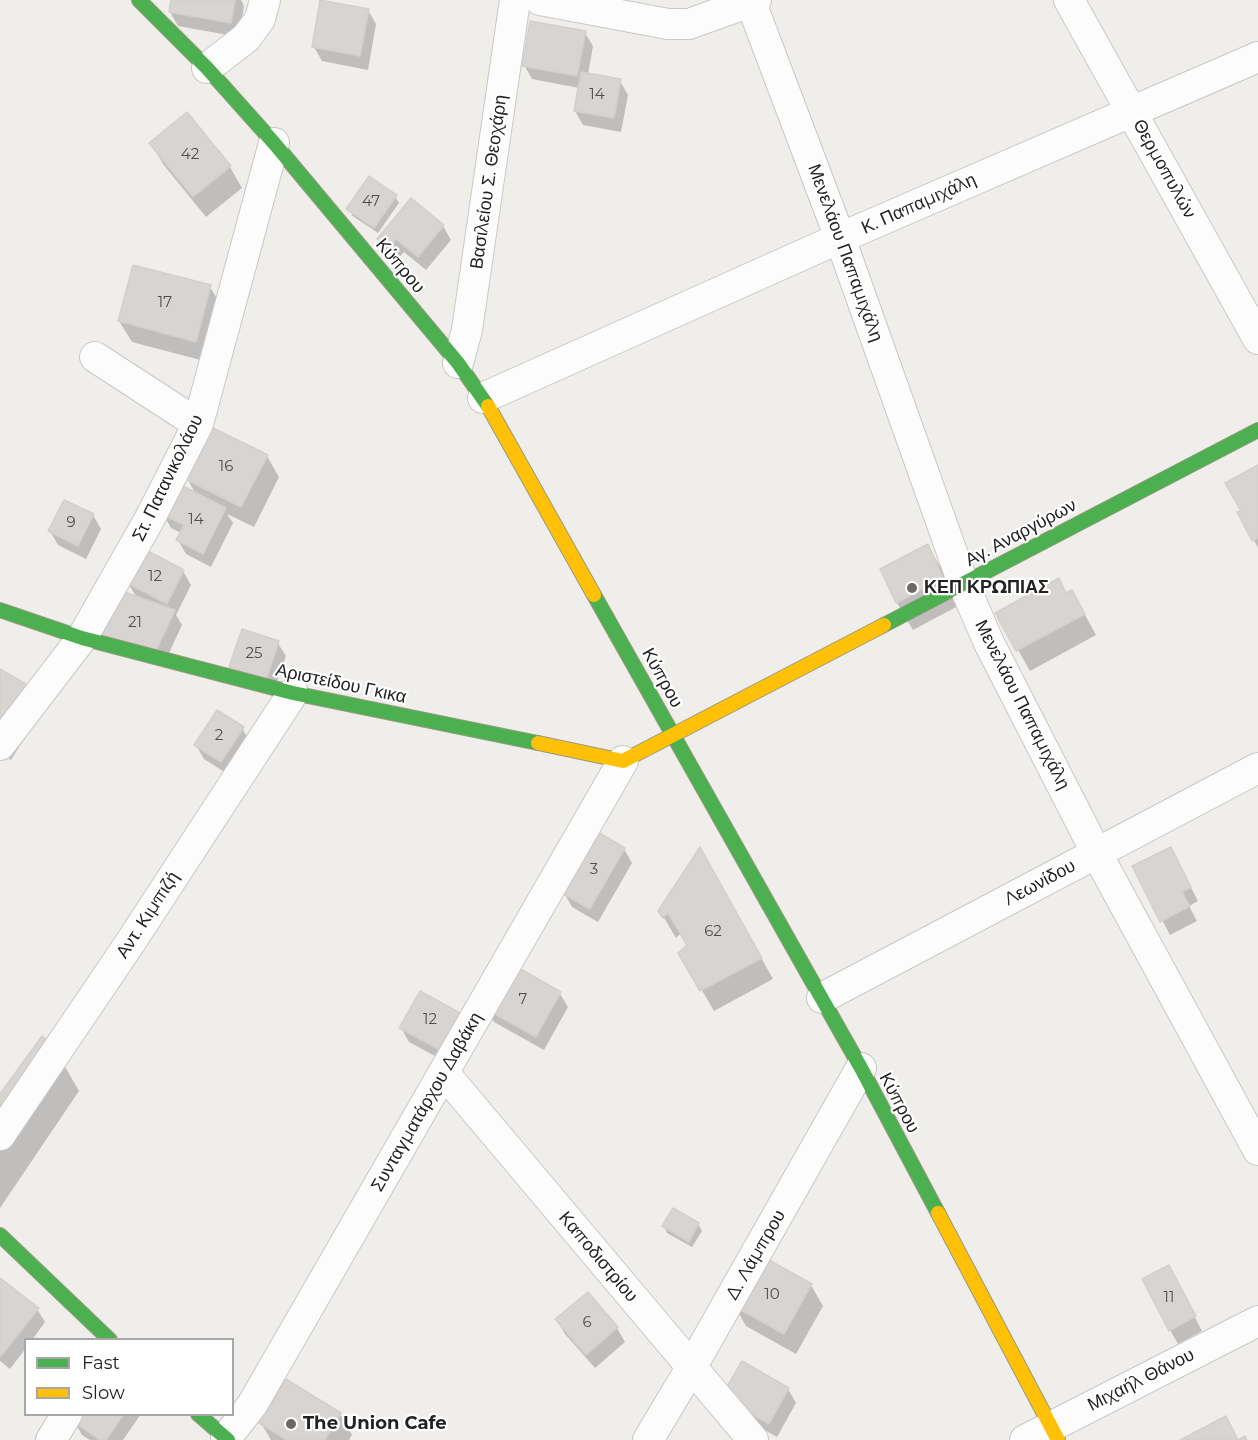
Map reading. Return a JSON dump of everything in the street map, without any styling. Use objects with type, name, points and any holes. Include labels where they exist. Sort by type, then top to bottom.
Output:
[{"type":"street","name":"Κύπρου","points":[[139,0],[207,68],[274,143],[458,363],[483,398],[861,1068],[1054,1433]]},
{"type":"street","points":[[207,68],[246,38],[260,19],[265,0]]},
{"type":"street","name":"Βασιλείου Σ. Θεοχάρη","points":[[458,363],[467,330],[515,0]]},
{"type":"street","points":[[540,0],[668,24],[689,24],[752,1]]},
{"type":"street","name":"Θερμοπυλών","points":[[1069,0],[1258,339]]},
{"type":"street","name":"Μενελάου Παπαμιχάλη","points":[[752,1],[840,238],[963,584],[988,643],[1097,854],[1258,1150]]},
{"type":"street","name":"Κ. Παπαμιχάλη","points":[[483,398],[840,238],[1258,57]]},
{"type":"street","name":"Στ. Πατανικολάου","points":[[0,745],[82,638],[149,520],[198,424],[274,143]]},
{"type":"street","points":[[96,357],[198,424]]},
{"type":"street","name":"Αγ. Αναργύρων","points":[[673,735],[1258,430]]},
{"type":"street","name":"Αριστείδου Γκικα","points":[[0,610],[82,638],[293,693],[623,762]]},
{"type":"street","name":"Αντ. Κιμπιζή","points":[[0,1135],[130,943],[293,693]]},
{"type":"street","points":[[623,762],[673,735]]},
{"type":"street","name":"Συνταγματάρχου Δαβάκη","points":[[227,1439],[252,1405],[623,762]]},
{"type":"street","name":"Λεωνίδου","points":[[822,998],[1258,768]]},
{"type":"street","name":"Δ. Λάμπρου","points":[[648,1440],[861,1068]]},
{"type":"street","name":"Καποδιστρίου","points":[[444,1073],[753,1440]]},
{"type":"street","points":[[0,1235],[108,1338]]},
{"type":"street","name":"Μιχαήλ Θάνου","points":[[1025,1440],[1054,1433],[1258,1321]]},
{"type":"street","points":[[51,1440],[66,1416]]},
{"type":"street","points":[[200,1416],[227,1439]]},
{"type":"building","points":[[171,0],[235,0],[231,23],[169,12]]},
{"type":"building","points":[[320,0],[369,9],[360,56],[312,47]]},
{"type":"building","points":[[530,21],[586,31],[577,76],[522,66]]},
{"type":"building","points":[[581,72],[621,79],[614,118],[574,111]]},
{"type":"building","points":[[187,112],[231,166],[193,197],[149,143]]},
{"type":"building","points":[[369,176],[397,195],[374,228],[346,209]]},
{"type":"building","points":[[411,198],[444,225],[418,257],[396,239],[388,248],[377,239]]},
{"type":"building","points":[[133,265],[211,285],[196,342],[118,321]]},
{"type":"building","points":[[211,427],[268,455],[241,507],[185,479]]},
{"type":"building","points":[[1258,465],[1258,538],[1252,541],[1237,512],[1241,511],[1225,483]]},
{"type":"building","points":[[177,483],[226,508],[203,554],[176,540],[184,525],[161,514]]},
{"type":"building","points":[[64,500],[94,514],[78,546],[48,531]]},
{"type":"building","points":[[928,544],[943,578],[896,603],[880,569]]},
{"type":"building","points":[[144,549],[184,570],[167,604],[127,583]]},
{"type":"building","points":[[1059,578],[1066,593],[1072,590],[1085,614],[1016,651],[995,613]]},
{"type":"building","points":[[116,589],[175,610],[155,653],[94,635]]},
{"type":"building","points":[[242,629],[279,641],[266,680],[229,667]]},
{"type":"building","points":[[0,669],[31,687],[0,738]]},
{"type":"building","points":[[217,710],[244,727],[221,762],[194,745]]},
{"type":"building","points":[[598,832],[625,848],[590,909],[562,893]]},
{"type":"building","points":[[700,847],[762,958],[700,991],[678,953],[687,945],[668,913],[663,918],[658,911]]},
{"type":"building","points":[[1171,847],[1191,887],[1182,892],[1190,906],[1160,922],[1132,866]]},
{"type":"building","points":[[510,963],[561,992],[536,1037],[484,1008]]},
{"type":"building","points":[[420,991],[460,1013],[440,1050],[399,1028]]},
{"type":"building","points":[[42,1036],[57,1050],[0,1135],[0,1094]]},
{"type":"building","points":[[673,1208],[699,1223],[689,1242],[662,1226]]},
{"type":"building","points":[[760,1255],[812,1284],[784,1334],[732,1305]]},
{"type":"building","points":[[1169,1265],[1196,1316],[1169,1331],[1142,1279]]},
{"type":"building","points":[[0,1278],[39,1308],[1,1356],[0,1355]]},
{"type":"building","points":[[588,1292],[618,1327],[586,1355],[555,1319]]},
{"type":"building","points":[[742,1361],[789,1388],[769,1424],[721,1397]]},
{"type":"building","points":[[286,1379],[341,1413],[325,1440],[287,1440],[259,1423]]},
{"type":"building","points":[[76,1416],[123,1416],[106,1440],[100,1440],[72,1421]]},
{"type":"building","points":[[1226,1416],[1238,1440],[1180,1440]]},
{"type":"traffic: fast","points":[[139,0],[207,68],[274,143],[458,363],[488,406]]},
{"type":"traffic: fast","points":[[884,625],[1258,430]]},
{"type":"traffic: fast","points":[[594,595],[861,1068],[938,1213]]},
{"type":"traffic: fast","points":[[0,610],[82,638],[293,693],[538,743]]},
{"type":"traffic: fast","points":[[0,1235],[108,1338]]},
{"type":"traffic: fast","points":[[200,1416],[228,1440]]},
{"type":"traffic: slow","points":[[488,406],[594,595]]},
{"type":"traffic: slow","points":[[538,743],[623,761],[884,625]]},
{"type":"traffic: slow","points":[[938,1213],[1058,1440]]},
{"type":"place","name":"ΚΕΠ ΚΡΩΠΙΑΣ","points":[[912,588]]},
{"type":"place","name":"The Union Cafe","points":[[291,1424]]}]
